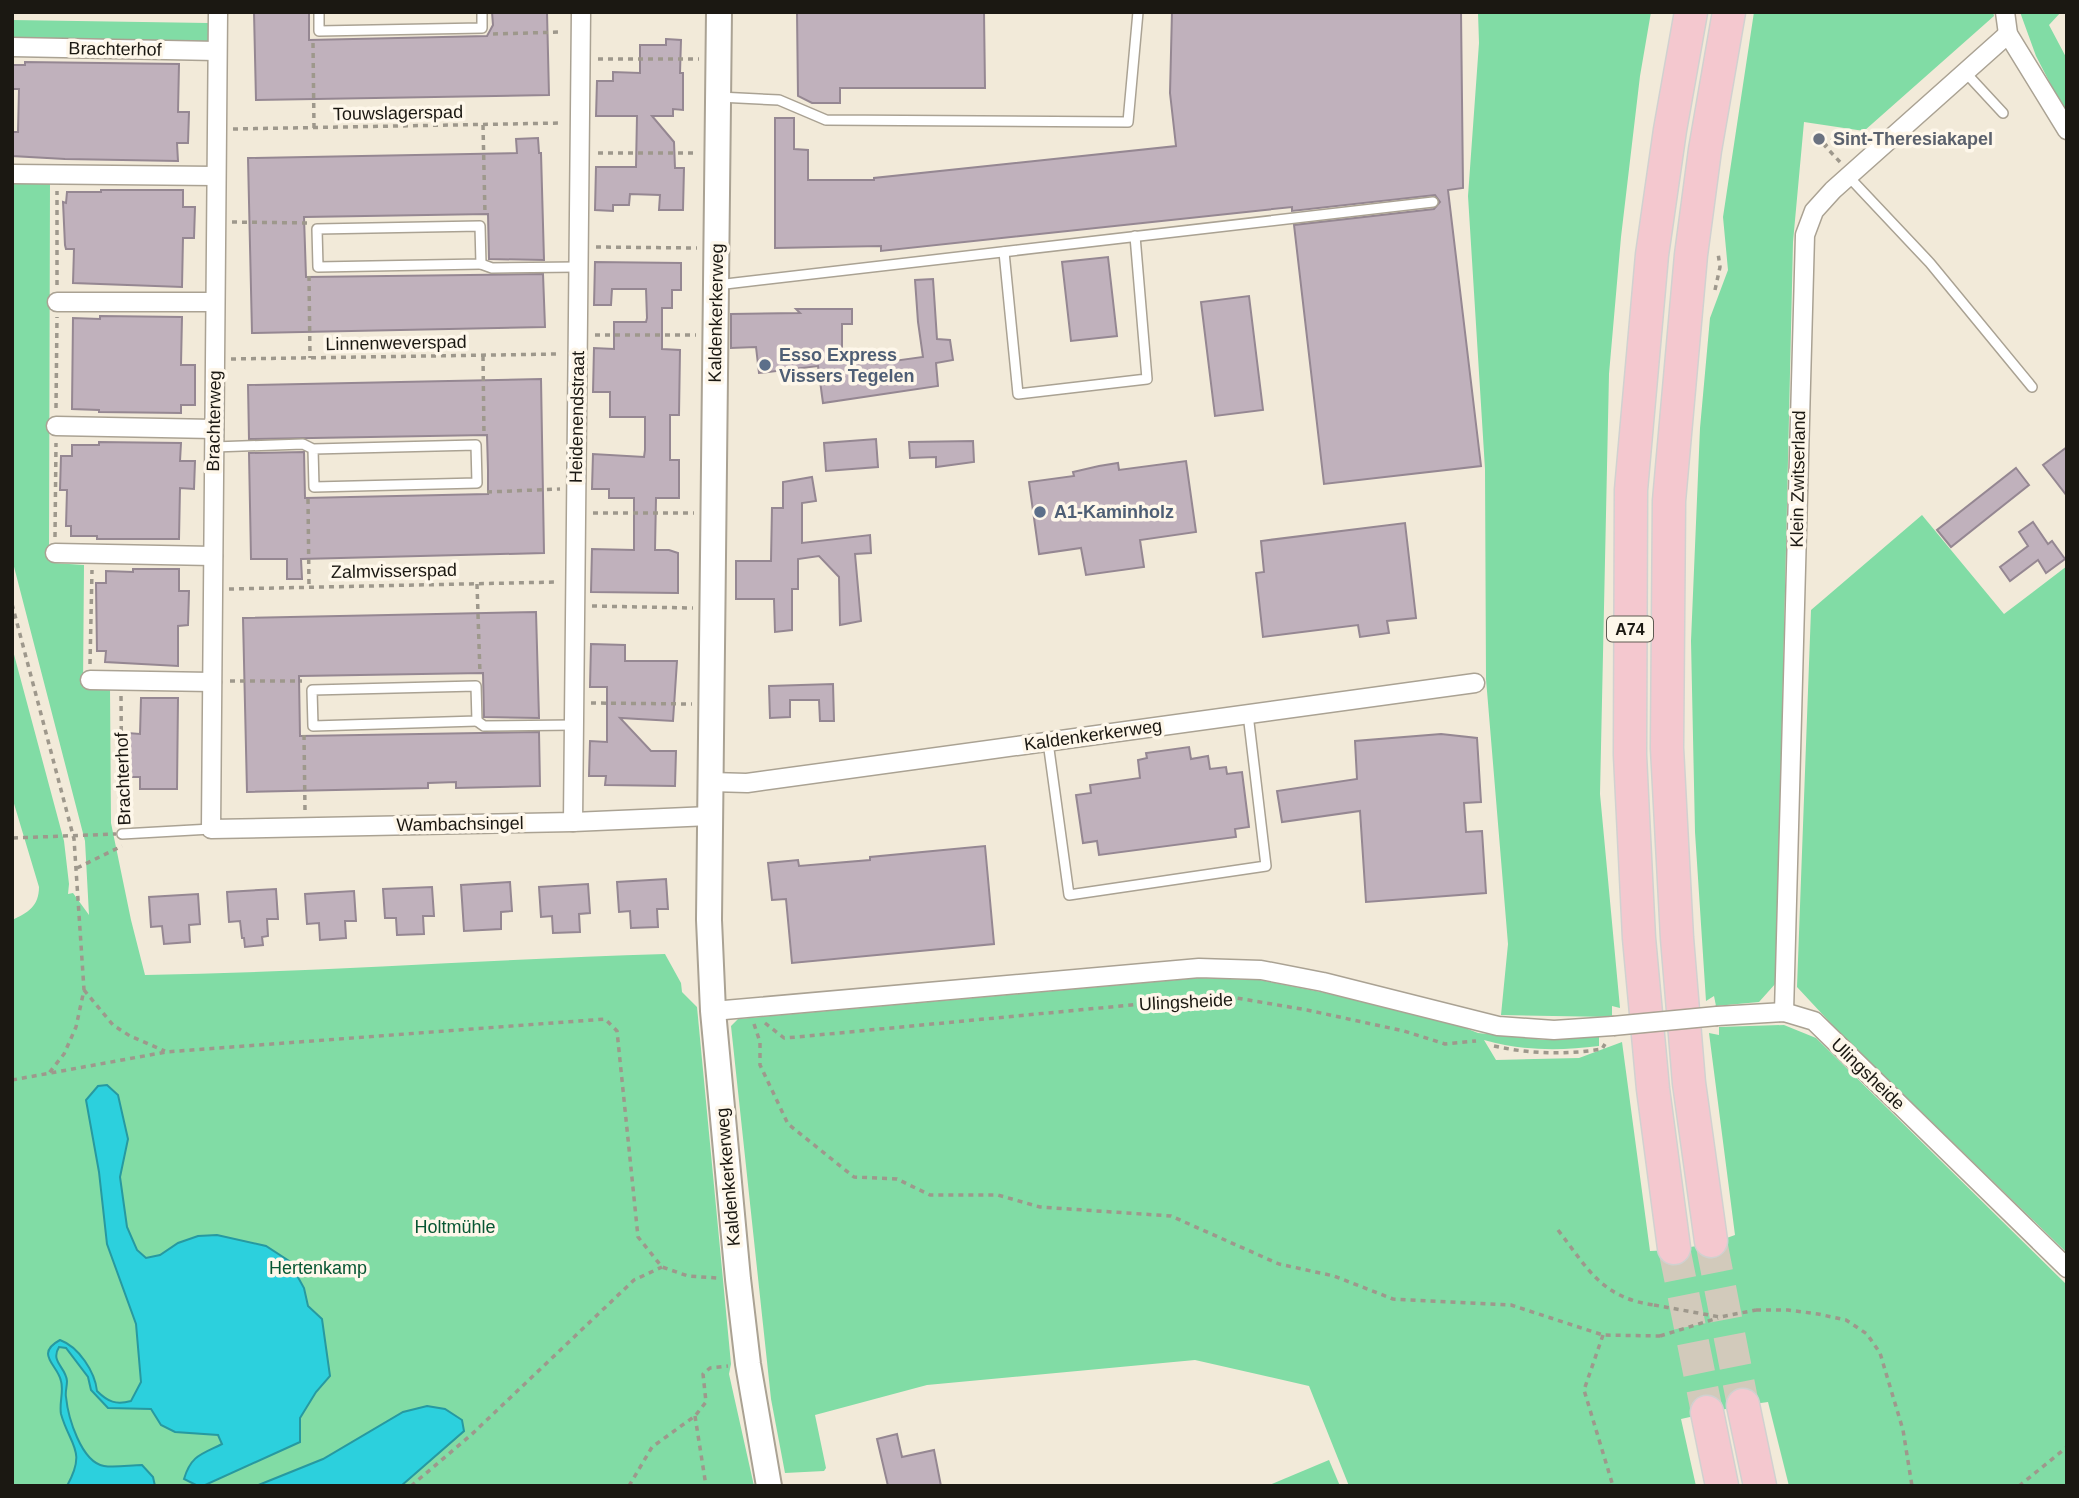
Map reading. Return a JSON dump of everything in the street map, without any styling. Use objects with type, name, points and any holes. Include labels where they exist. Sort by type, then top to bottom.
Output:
[{"type":"highway","name":"A74","points":[[1674,1248],[1653,1089],[1639,938],[1630,755],[1631,502],[1652,256],[1670,130],[1691,12]]},
{"type":"highway","name":"A74","points":[[1712,1241],[1689,1083],[1677,938],[1667,748],[1669,500],[1691,255],[1705,150],[1730,12]]},
{"type":"highway","points":[[1743,1405],[1760,1486]]},
{"type":"highway","points":[[1707,1412],[1722,1486]]},
{"type":"main road","name":"Kaldenkerkerweg","points":[[719,12],[709,920],[713,1011],[748,1364],[769,1486]]},
{"type":"street","name":"Brachterweg","points":[[211,829],[218,12]]},
{"type":"street","name":"Heidenendstraat","points":[[573,822],[581,12]]},
{"type":"street","points":[[2005,12],[2008,34],[2067,130]]},
{"type":"street","name":"Klein Zwitserland","points":[[1784,1012],[1805,235],[1814,211],[1849,175],[2008,34]]},
{"type":"street","name":"Brachterhof","points":[[12,47],[218,51]]},
{"type":"street","points":[[12,174],[216,176]]},
{"type":"street","points":[[57,302],[215,302]]},
{"type":"street","points":[[56,426],[214,438]]},
{"type":"street","points":[[55,553],[213,556]]},
{"type":"street","points":[[90,680],[212,682]]},
{"type":"street","name":"Kaldenkerkerweg","points":[[711,782],[747,783],[1475,683]]},
{"type":"street","name":"Wambachsingel","points":[[211,829],[573,822],[710,816]]},
{"type":"street","name":"Ulingsheide","points":[[713,1011],[1199,968],[1261,970],[1323,982],[1498,1026],[1554,1030],[1784,1012],[1814,1021],[2067,1268]]},
{"type":"lane","points":[[319,12],[320,31],[482,27],[482,12]]},
{"type":"lane","points":[[718,97],[779,100],[826,120],[1128,122],[1138,12]]},
{"type":"lane","points":[[1965,72],[2003,113]]},
{"type":"lane","points":[[1849,175],[1930,263],[2032,387]]},
{"type":"lane","points":[[716,285],[1433,202]]},
{"type":"lane","points":[[481,264],[480,226],[317,229],[318,267],[481,264],[492,268],[578,267]]},
{"type":"lane","points":[[1004,252],[1018,394],[1147,379],[1135,236]]},
{"type":"lane","points":[[214,438],[303,444],[313,449],[476,445],[477,483],[314,487],[313,449]]},
{"type":"lane","points":[[477,721],[476,686],[312,690],[313,726],[477,721],[484,726],[574,725]]},
{"type":"lane","points":[[1048,741],[1069,895],[1266,866],[1248,714]]},
{"type":"lane","name":"Brachterhof","points":[[119,834],[211,829]]},
{"type":"path","points":[[482,27],[490,34],[581,32]]},
{"type":"path","points":[[314,128],[313,36],[320,31]]},
{"type":"path","points":[[581,58],[718,60]]},
{"type":"path","name":"Touwslagerspad","points":[[217,130],[580,123]]},
{"type":"path","points":[[480,226],[485,216],[483,125]]},
{"type":"path","points":[[1849,175],[1825,146],[1833,138],[1838,135],[1853,138],[1870,157]]},
{"type":"path","points":[[580,153],[718,153]]},
{"type":"path","points":[[55,553],[57,174]]},
{"type":"path","points":[[216,222],[306,221],[317,229]]},
{"type":"path","points":[[579,246],[716,248]]},
{"type":"path","points":[[310,358],[308,269],[318,267]]},
{"type":"path","points":[[578,335],[715,335]]},
{"type":"path","name":"Linnenweverspad","points":[[215,360],[578,353]]},
{"type":"path","points":[[476,445],[484,437],[482,355]]},
{"type":"path","points":[[477,483],[486,492],[576,489]]},
{"type":"path","points":[[309,587],[307,494],[314,487]]},
{"type":"path","points":[[576,513],[714,513]]},
{"type":"path","points":[[90,680],[93,554]]},
{"type":"path","name":"Zalmvisserspad","points":[[213,590],[575,582]]},
{"type":"path","points":[[476,686],[480,675],[477,583]]},
{"type":"path","points":[[12,604],[74,839],[77,868],[84,990],[76,1027],[64,1054],[47,1075]]},
{"type":"path","points":[[575,606],[713,608]]},
{"type":"path","name":"Brachterhof","points":[[119,834],[121,680]]},
{"type":"path","points":[[212,682],[301,680],[312,690]]},
{"type":"path","points":[[574,703],[712,704]]},
{"type":"path","points":[[305,827],[304,733],[313,726]]},
{"type":"path","points":[[12,838],[119,834]]},
{"type":"path","points":[[77,868],[122,848]]},
{"type":"path","points":[[84,990],[113,1025],[166,1052]]},
{"type":"path","name":"Ulingsheide","points":[[750,1009],[784,1038],[1226,996],[1404,1031],[1445,1044],[1475,1041],[1520,1052],[1575,1054],[1602,1049],[1613,1026]]},
{"type":"path","points":[[750,1009],[760,1042],[760,1065],[788,1124],[854,1177],[897,1179],[930,1195],[998,1195],[1040,1207],[1171,1216],[1279,1264],[1334,1276],[1393,1299],[1511,1305],[1603,1335],[1660,1336],[1720,1317],[1756,1310],[1788,1310],[1846,1320],[1867,1334],[1880,1353],[1909,1456],[1912,1486]]},
{"type":"path","points":[[12,1080],[166,1052],[605,1019],[617,1031],[638,1237],[662,1267],[688,1276],[725,1278]]},
{"type":"path","points":[[1558,1230],[1600,1284],[1634,1303],[1720,1317]]},
{"type":"path","points":[[411,1486],[471,1435],[634,1280],[662,1267]]},
{"type":"path","points":[[1603,1335],[1584,1390],[1613,1486]]},
{"type":"path","points":[[629,1486],[652,1447],[695,1416],[706,1402],[703,1374],[710,1368],[748,1364]]},
{"type":"path","points":[[695,1416],[706,1486]]},
{"type":"path","points":[[2019,1486],[2067,1447]]},
{"type":"green space","points":[[1478,12],[1651,12],[1640,76],[1621,237],[1609,374],[1600,794],[1620,1008],[1612,1006],[1612,1017],[1501,1015],[1508,944],[1486,679],[1485,469],[1468,196],[1479,43]]},
{"type":"green space","points":[[1754,12],[1993,12],[1994,16],[1864,131],[1804,122],[1793,242],[1776,983],[1759,1002],[1716,1006],[1714,996],[1706,1001],[1695,832],[1691,641],[1700,428],[1710,318],[1728,270],[1723,217]]},
{"type":"green space","points":[[2020,12],[2061,12],[2049,25],[2067,59],[2067,116],[2036,56]]},
{"type":"green space","points":[[12,20],[208,23],[208,42],[12,39]]},
{"type":"green space","name":"Holtmühle","points":[[12,180],[50,180],[49,559],[54,563],[84,565],[83,687],[110,687],[111,823],[145,975],[665,954],[681,983],[682,992],[697,1007],[731,1364],[729,1374],[754,1486],[12,1486],[12,920],[32,908],[39,887],[12,797],[12,647],[64,841],[68,894],[73,893],[89,915],[85,841],[12,559]]},
{"type":"green space","points":[[1922,515],[2004,614],[2067,566],[2067,1253],[1838,1031],[1797,987],[1811,610]]},
{"type":"green space","points":[[1199,978],[1260,980],[1321,992],[1450,1022],[1478,1033],[1546,1040],[1599,1036],[1599,1046],[1570,1049],[1527,1048],[1484,1040],[1496,1060],[1579,1058],[1622,1042],[1650,1251],[1694,1246],[1735,1235],[1709,1033],[1719,1035],[1719,1027],[1784,1025],[1816,1038],[2067,1285],[2067,1484],[1789,1486],[1768,1402],[1681,1419],[1696,1486],[1349,1486],[1309,1386],[1195,1360],[927,1385],[815,1415],[826,1468],[824,1471],[785,1473],[771,1399],[731,1026],[738,1019]]},
{"type":"green space","points":[[1329,1460],[1340,1486],[1267,1486]]},
{"type":"water","points":[[107,1085],[118,1095],[128,1139],[120,1177],[127,1227],[137,1250],[146,1258],[160,1255],[178,1243],[198,1236],[217,1235],[266,1246],[289,1261],[304,1288],[308,1306],[322,1319],[330,1376],[300,1418],[300,1442],[203,1486],[184,1479],[194,1460],[222,1444],[218,1435],[175,1432],[161,1425],[151,1409],[108,1408],[91,1390],[88,1377],[66,1348],[59,1347],[56,1357],[66,1376],[70,1416],[82,1448],[96,1463],[104,1466],[142,1465],[153,1477],[155,1486],[67,1486],[76,1464],[76,1456],[61,1414],[62,1385],[48,1355],[52,1345],[60,1340],[74,1348],[89,1368],[97,1391],[113,1402],[131,1401],[141,1382],[136,1324],[107,1244],[99,1172],[86,1100],[98,1086]]},
{"type":"water","points":[[427,1406],[445,1409],[462,1420],[464,1431],[401,1486],[256,1486],[323,1459],[403,1412]]},
{"type":"building","points":[[254,12],[309,12],[309,40],[487,36],[493,25],[492,12],[547,12],[549,95],[256,100]]},
{"type":"building","points":[[797,12],[984,12],[985,88],[840,88],[840,103],[812,103],[798,96]]},
{"type":"building","points":[[1172,12],[1461,12],[1463,188],[1448,190],[1481,466],[1324,484],[1294,225],[1434,209],[1440,202],[1435,195],[1292,211],[1292,207],[881,251],[881,246],[775,248],[775,118],[794,118],[794,149],[808,150],[808,180],[874,180],[1176,146],[1170,93]]},
{"type":"building","points":[[666,39],[681,40],[683,110],[673,109],[673,116],[652,116],[674,142],[675,168],[684,168],[683,210],[659,210],[660,195],[630,194],[629,205],[613,205],[613,211],[595,210],[596,167],[636,167],[637,116],[596,116],[597,81],[613,81],[613,72],[640,73],[640,45],[666,45]]},
{"type":"building","points":[[25,62],[179,64],[178,112],[189,112],[188,143],[177,143],[178,161],[12,156],[12,132],[18,132],[19,89],[12,89],[12,65],[25,65]]},
{"type":"building","points":[[538,138],[541,153],[544,260],[489,259],[488,214],[304,217],[306,277],[543,274],[545,327],[252,333],[248,158],[517,153],[516,139]]},
{"type":"building","points":[[183,190],[183,207],[195,207],[194,238],[183,238],[182,287],[73,283],[74,249],[66,249],[65,245],[63,202],[66,203],[67,192]]},
{"type":"building","points":[[1108,257],[1117,336],[1071,341],[1062,262]]},
{"type":"building","points":[[595,262],[681,263],[681,290],[672,290],[672,308],[662,308],[662,349],[680,350],[679,415],[670,415],[670,460],[679,460],[679,498],[656,498],[655,550],[678,553],[678,593],[591,592],[592,549],[634,550],[634,498],[609,498],[609,489],[592,489],[593,454],[644,457],[645,450],[645,417],[610,417],[610,392],[593,392],[594,348],[614,349],[614,322],[646,322],[647,318],[646,289],[612,289],[611,305],[594,305]]},
{"type":"building","points":[[933,279],[937,339],[950,340],[953,360],[936,363],[938,386],[823,403],[818,366],[759,373],[756,347],[731,348],[731,314],[800,313],[796,309],[852,309],[852,324],[842,324],[842,362],[871,359],[872,364],[923,357],[915,280]]},
{"type":"building","points":[[1249,296],[1263,410],[1215,416],[1201,302]]},
{"type":"building","points":[[100,316],[182,317],[181,365],[195,365],[195,405],[181,405],[181,413],[72,409],[73,318],[100,319]]},
{"type":"building","points":[[541,379],[544,553],[301,559],[302,579],[287,579],[287,559],[251,559],[249,453],[304,452],[305,498],[488,494],[488,470],[487,435],[249,439],[248,385]]},
{"type":"building","points":[[876,439],[878,467],[826,471],[824,443]]},
{"type":"building","points":[[973,441],[974,462],[936,467],[936,457],[910,458],[909,442]]},
{"type":"building","points":[[99,442],[181,443],[180,461],[195,461],[194,489],[180,488],[179,539],[97,539],[97,536],[71,536],[71,526],[66,526],[67,490],[60,490],[61,456],[72,456],[72,445],[99,445]]},
{"type":"building","points":[[2067,447],[2067,496],[2043,465]]},
{"type":"building","points":[[1186,461],[1196,532],[1140,540],[1144,567],[1086,575],[1081,548],[1039,554],[1029,482],[1074,476],[1073,472],[1118,463],[1119,470]]},
{"type":"building","points":[[2016,468],[2029,485],[1951,547],[1937,530]]},
{"type":"building","points":[[812,477],[816,501],[802,503],[802,543],[870,535],[871,553],[855,554],[861,621],[840,625],[839,577],[819,556],[798,559],[798,589],[792,589],[792,630],[775,632],[774,599],[736,599],[736,561],[771,561],[772,508],[783,508],[783,482]]},
{"type":"building","points":[[2033,522],[2048,544],[2052,541],[2065,559],[2046,573],[2038,560],[2010,581],[2000,567],[2028,546],[2019,532]]},
{"type":"building","points":[[1405,523],[1416,618],[1387,621],[1389,633],[1360,637],[1358,625],[1263,637],[1256,573],[1264,572],[1261,541]]},
{"type":"building","points":[[133,569],[179,569],[179,591],[189,591],[188,625],[178,626],[178,666],[105,662],[106,651],[97,651],[96,583],[106,583],[106,571],[133,572]]},
{"type":"building","points":[[536,612],[539,718],[484,717],[483,673],[299,676],[300,736],[539,732],[540,786],[456,788],[456,782],[428,783],[428,788],[247,792],[243,618]]},
{"type":"building","points":[[591,644],[625,645],[625,661],[677,661],[673,721],[620,718],[651,751],[676,751],[675,786],[605,785],[606,776],[589,776],[590,741],[607,742],[607,687],[590,687]]},
{"type":"building","points":[[833,684],[834,721],[820,721],[819,700],[790,700],[790,717],[770,718],[769,686]]},
{"type":"building","points":[[141,698],[178,698],[177,789],[140,789],[140,777],[127,777],[128,733],[140,734]]},
{"type":"building","points":[[1441,734],[1477,738],[1481,802],[1464,803],[1466,832],[1482,831],[1486,893],[1366,902],[1360,811],[1282,822],[1277,791],[1357,779],[1355,741]]},
{"type":"building","points":[[1189,747],[1191,759],[1208,756],[1210,769],[1226,767],[1227,774],[1242,772],[1249,827],[1235,829],[1236,837],[1099,855],[1097,841],[1083,843],[1076,795],[1091,793],[1090,785],[1140,778],[1138,760],[1147,758],[1146,753]]},
{"type":"building","points":[[985,846],[994,944],[792,963],[786,899],[772,900],[768,863],[798,860],[799,866]]},
{"type":"building","points":[[666,879],[668,909],[657,909],[658,927],[631,928],[630,911],[619,912],[617,882]]},
{"type":"building","points":[[510,882],[512,911],[501,912],[501,929],[464,931],[461,885]]},
{"type":"building","points":[[588,884],[590,913],[579,914],[580,932],[553,933],[552,916],[541,917],[539,887]]},
{"type":"building","points":[[432,887],[434,916],[423,916],[424,934],[397,935],[396,918],[385,918],[383,889]]},
{"type":"building","points":[[276,889],[278,919],[267,919],[268,936],[262,937],[263,945],[245,947],[240,921],[229,922],[227,892]]},
{"type":"building","points":[[354,891],[356,921],[345,921],[346,938],[320,940],[319,923],[307,924],[305,894]]},
{"type":"building","points":[[198,894],[200,924],[189,925],[190,942],[164,944],[162,926],[151,927],[149,897]]},
{"type":"building","points":[[897,1434],[902,1457],[934,1450],[941,1486],[888,1486],[877,1439]]},
{"type":"tunnel","points":[[1711,1241],[1743,1405]]},
{"type":"tunnel","points":[[1674,1248],[1707,1412]]},
{"type":"place","name":"Sint-Theresiakapel","points":[[1819,139]]},
{"type":"place","name":"Esso Express Vissers Tegelen","points":[[765,365]]},
{"type":"place","name":"A1-Kaminholz","points":[[1040,512]]},
{"type":"park label","name":"Hertenkamp","points":[[318,1268]]}]
